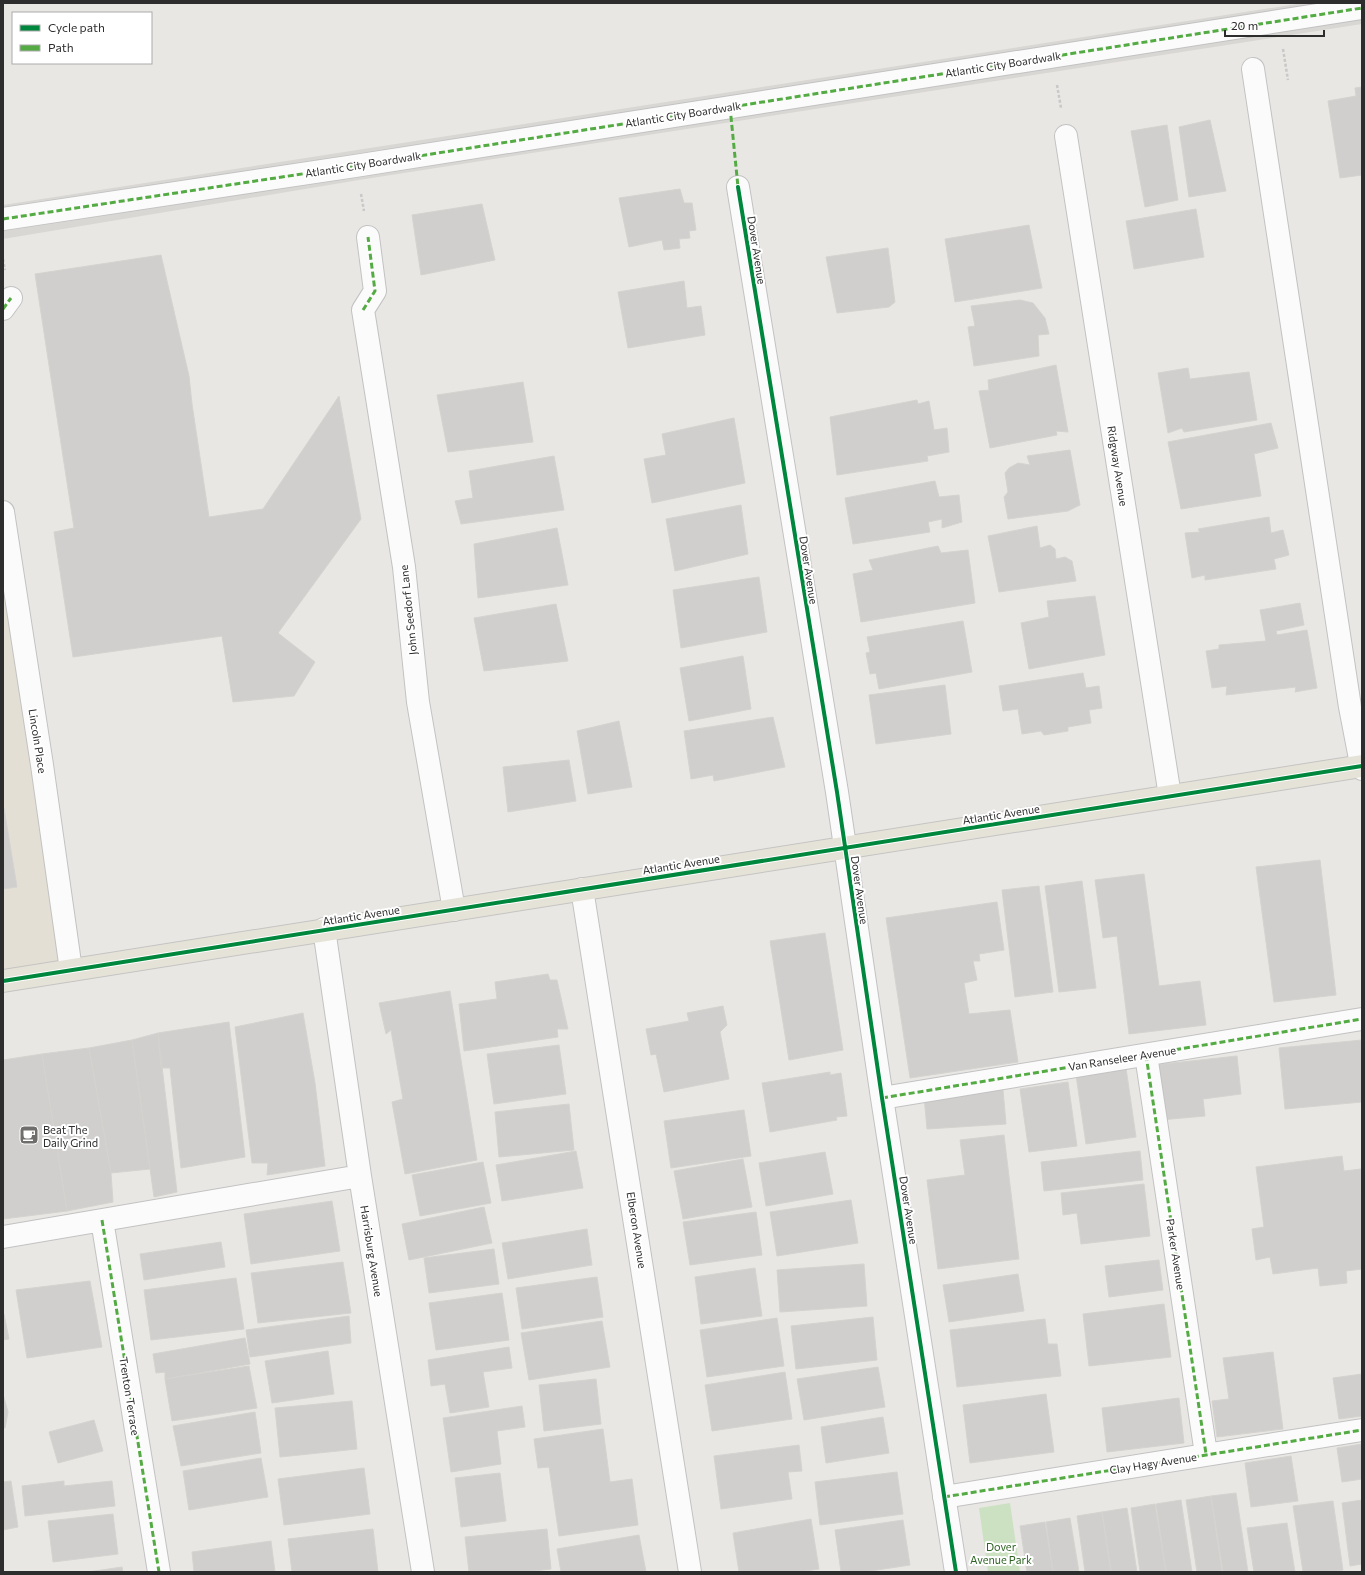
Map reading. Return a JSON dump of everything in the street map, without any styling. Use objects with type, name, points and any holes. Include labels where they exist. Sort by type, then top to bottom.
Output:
[{"type":"main road","name":"Atlantic Avenue","points":[[3,981],[324,929],[454,910],[1170,796],[1362,767]]},
{"type":"street","name":"Atlantic City Boardwalk","points":[[3,219],[1362,8]]},
{"type":"street","points":[[1253,69],[1350,708],[1362,767]]},
{"type":"street","name":"Ridgway Avenue","points":[[1066,136],[1170,796]]},
{"type":"street","name":"Dover Avenue","points":[[738,187],[845,848],[882,1098],[956,1572]]},
{"type":"street","name":"John Seedorf Lane","points":[[368,237],[374,291],[363,310],[404,566],[418,702],[454,910]]},
{"type":"street","name":"Lincoln Place","points":[[3,512],[42,764],[71,970]]},
{"type":"street","name":"Elberon Avenue","points":[[582,889],[690,1572]]},
{"type":"street","name":"Harrisburg Avenue","points":[[324,929],[360,1176],[423,1572]]},
{"type":"street","name":"Van Ranseleer Avenue","points":[[882,1098],[1362,1019]]},
{"type":"street","name":"Parker Avenue","points":[[1146,1054],[1206,1454]]},
{"type":"street","points":[[3,1237],[360,1176]]},
{"type":"street","name":"Trenton Terrace","points":[[102,1220],[159,1572]]},
{"type":"street","name":"Clay Hagy Avenue","points":[[944,1497],[1362,1430]]},
{"type":"path","points":[[1282,44],[1288,80]]},
{"type":"path","points":[[1052,56],[1066,136]]},
{"type":"shaded area","points":[[1303,3],[1362,3],[1362,24],[359,180],[3,239],[3,205]]},
{"type":"shaded area","points":[[3,512],[71,970],[3,981]]},
{"type":"green space","name":"Dover Avenue Park","points":[[1010,1503],[1020,1572],[988,1572],[979,1508]]},
{"type":"building","points":[[1362,87],[1362,175],[1340,178],[1328,101],[1356,96],[1355,88]]},
{"type":"building","points":[[1210,120],[1226,191],[1189,197],[1179,127]]},
{"type":"building","points":[[1167,125],[1178,200],[1145,207],[1131,131]]},
{"type":"building","points":[[680,189],[684,203],[692,203],[696,230],[689,231],[690,238],[679,239],[680,248],[664,250],[662,240],[629,247],[619,198]]},
{"type":"building","points":[[482,204],[495,260],[421,275],[412,215]]},
{"type":"building","points":[[1196,209],[1204,257],[1134,269],[1126,221]]},
{"type":"building","points":[[1029,225],[1042,288],[955,302],[945,239]]},
{"type":"building","points":[[888,248],[895,302],[889,307],[837,313],[826,257]]},
{"type":"building","points":[[161,255],[189,376],[209,517],[263,509],[339,396],[361,519],[278,633],[315,662],[294,696],[233,702],[222,636],[73,657],[54,532],[74,528],[35,274]]},
{"type":"building","points":[[684,281],[687,308],[701,306],[705,335],[628,348],[618,292]]},
{"type":"building","points":[[1020,300],[1033,303],[1045,318],[1049,334],[1038,335],[1039,356],[974,366],[968,327],[975,326],[971,306]]},
{"type":"building","points":[[1056,365],[1068,432],[1056,431],[1057,435],[990,448],[979,391],[989,390],[988,380]]},
{"type":"building","points":[[1188,368],[1190,379],[1249,372],[1257,420],[1184,432],[1182,428],[1168,433],[1158,373]]},
{"type":"building","points":[[523,382],[533,442],[448,452],[437,395]]},
{"type":"building","points":[[917,400],[918,404],[929,401],[934,430],[947,428],[949,452],[927,456],[928,461],[837,475],[830,417]]},
{"type":"building","points":[[734,418],[745,483],[652,503],[644,459],[666,455],[662,434]]},
{"type":"building","points":[[1271,423],[1278,448],[1254,454],[1261,496],[1181,509],[1168,442]]},
{"type":"building","points":[[1070,450],[1080,505],[1068,511],[1008,519],[1004,497],[1008,492],[1005,473],[1009,468],[1018,463],[1030,465],[1027,456]]},
{"type":"building","points":[[554,456],[564,510],[461,524],[455,501],[473,498],[469,471]]},
{"type":"building","points":[[935,481],[939,497],[959,495],[962,522],[942,528],[942,519],[928,522],[930,532],[853,544],[845,498]]},
{"type":"building","points":[[741,505],[748,554],[675,571],[666,519]]},
{"type":"building","points":[[1269,517],[1271,533],[1283,530],[1289,555],[1274,559],[1276,569],[1205,580],[1205,575],[1192,578],[1185,533],[1200,532],[1198,529]]},
{"type":"building","points":[[1037,526],[1040,548],[1050,545],[1055,549],[1056,559],[1065,557],[1072,561],[1076,581],[999,592],[988,536]]},
{"type":"building","points":[[557,528],[568,585],[478,598],[474,544]]},
{"type":"building","points":[[938,546],[941,553],[968,550],[975,603],[861,622],[853,574],[873,570],[869,560]]},
{"type":"building","points":[[759,577],[767,632],[681,648],[673,590]]},
{"type":"building","points":[[1095,596],[1105,655],[1029,669],[1021,623],[1049,617],[1047,601]]},
{"type":"building","points":[[1300,603],[1304,625],[1276,631],[1277,635],[1307,630],[1317,688],[1295,692],[1296,687],[1226,695],[1227,686],[1212,688],[1206,651],[1219,649],[1219,645],[1266,641],[1260,610]]},
{"type":"building","points":[[556,604],[568,661],[484,671],[474,618]]},
{"type":"building","points":[[963,621],[972,672],[879,689],[876,673],[870,674],[866,653],[870,652],[867,637]]},
{"type":"building","points":[[743,656],[751,709],[689,721],[680,668]]},
{"type":"building","points":[[1083,673],[1086,688],[1099,686],[1102,708],[1089,710],[1091,723],[1068,727],[1068,731],[1044,735],[1041,731],[1022,734],[1018,709],[1003,711],[999,686]]},
{"type":"building","points":[[945,685],[951,734],[876,744],[869,695]]},
{"type":"building","points":[[773,717],[785,767],[714,781],[713,775],[691,779],[684,731]]},
{"type":"building","points":[[619,721],[632,787],[588,794],[577,731]]},
{"type":"building","points":[[569,760],[576,801],[508,812],[503,767]]},
{"type":"building","points":[[4,808],[17,887],[3,889],[3,809]]},
{"type":"building","points":[[1320,860],[1336,995],[1274,1002],[1256,867]]},
{"type":"building","points":[[1144,874],[1159,986],[1200,981],[1206,1025],[1129,1034],[1117,936],[1103,938],[1095,880]]},
{"type":"building","points":[[1082,881],[1096,988],[1059,992],[1045,886]]},
{"type":"building","points":[[1039,886],[1053,992],[1015,997],[1002,890]]},
{"type":"building","points":[[997,902],[1004,950],[979,954],[980,961],[973,961],[977,980],[964,983],[969,1014],[1010,1010],[1018,1062],[910,1078],[886,918]]},
{"type":"building","points":[[825,933],[843,1050],[789,1060],[770,941]]},
{"type":"building","points":[[548,974],[550,980],[557,980],[568,1029],[557,1029],[558,1037],[464,1051],[459,1004],[497,999],[495,982]]},
{"type":"building","points":[[450,991],[477,1160],[405,1174],[392,1102],[403,1099],[391,1030],[386,1034],[379,1003]]},
{"type":"building","points":[[723,1006],[727,1025],[720,1032],[729,1079],[664,1092],[656,1054],[651,1055],[646,1029],[689,1021],[687,1013]]},
{"type":"building","points":[[303,1013],[315,1083],[325,1166],[267,1175],[268,1163],[252,1163],[235,1027]]},
{"type":"building","points":[[229,1022],[245,1157],[181,1168],[170,1068],[161,1068],[158,1033]]},
{"type":"building","points":[[158,1033],[177,1192],[154,1197],[132,1040]]},
{"type":"building","points":[[132,1040],[150,1169],[111,1173],[89,1048]]},
{"type":"building","points":[[1362,1040],[1362,1102],[1285,1109],[1279,1048]]},
{"type":"building","points":[[559,1045],[566,1094],[494,1104],[487,1054]]},
{"type":"building","points":[[89,1048],[111,1173],[113,1202],[67,1211],[42,1054]]},
{"type":"building","name":"Beat The Daily Grind","points":[[42,1054],[67,1211],[3,1219],[3,1060]]},
{"type":"building","points":[[1237,1056],[1241,1094],[1203,1099],[1205,1116],[1160,1120],[1154,1065]]},
{"type":"building","points":[[1126,1068],[1136,1137],[1086,1144],[1076,1075]]},
{"type":"building","points":[[830,1072],[830,1075],[841,1073],[847,1116],[836,1117],[837,1120],[770,1132],[762,1083]]},
{"type":"building","points":[[1068,1082],[1077,1146],[1029,1152],[1020,1089]]},
{"type":"building","points":[[1003,1090],[1006,1124],[927,1129],[924,1096]]},
{"type":"building","points":[[569,1104],[574,1150],[499,1157],[495,1112]]},
{"type":"building","points":[[744,1110],[751,1156],[671,1168],[664,1121]]},
{"type":"building","points":[[1004,1135],[1019,1259],[938,1269],[927,1180],[965,1175],[960,1140]]},
{"type":"building","points":[[576,1151],[583,1188],[502,1201],[496,1165]]},
{"type":"building","points":[[1140,1151],[1143,1180],[1044,1191],[1041,1162]]},
{"type":"building","points":[[825,1152],[833,1194],[766,1206],[759,1163]]},
{"type":"building","points":[[1342,1156],[1344,1171],[1361,1169],[1362,1269],[1346,1271],[1347,1283],[1320,1286],[1318,1268],[1273,1274],[1270,1257],[1256,1260],[1252,1229],[1264,1227],[1256,1167]]},
{"type":"building","points":[[743,1159],[752,1207],[683,1219],[674,1171]]},
{"type":"building","points":[[483,1162],[491,1203],[420,1216],[412,1175]]},
{"type":"building","points":[[1144,1184],[1150,1236],[1081,1244],[1077,1213],[1063,1215],[1061,1193]]},
{"type":"building","points":[[851,1200],[858,1243],[777,1256],[770,1212]]},
{"type":"building","points":[[332,1201],[340,1251],[251,1264],[244,1214]]},
{"type":"building","points":[[484,1207],[492,1243],[409,1260],[402,1224]]},
{"type":"building","points":[[756,1212],[762,1255],[690,1265],[683,1222]]},
{"type":"building","points":[[587,1229],[592,1265],[508,1279],[502,1243]]},
{"type":"building","points":[[221,1242],[225,1267],[144,1280],[140,1254]]},
{"type":"building","points":[[494,1249],[499,1284],[429,1293],[424,1258]]},
{"type":"building","points":[[1159,1260],[1163,1290],[1109,1297],[1105,1266]]},
{"type":"building","points":[[343,1262],[351,1313],[258,1323],[251,1273]]},
{"type":"building","points":[[864,1264],[867,1306],[780,1312],[777,1270]]},
{"type":"building","points":[[755,1268],[762,1316],[701,1324],[695,1277]]},
{"type":"building","points":[[1018,1274],[1024,1311],[949,1322],[943,1285]]},
{"type":"building","points":[[597,1277],[603,1317],[522,1329],[516,1288]]},
{"type":"building","points":[[236,1278],[244,1329],[151,1340],[144,1290]]},
{"type":"building","points":[[90,1281],[102,1347],[27,1358],[16,1290]]},
{"type":"building","points":[[502,1293],[509,1340],[436,1350],[429,1303]]},
{"type":"building","points":[[1164,1304],[1171,1357],[1089,1366],[1083,1314]]},
{"type":"building","points":[[3,1314],[9,1339],[3,1340]]},
{"type":"building","points":[[349,1316],[351,1343],[250,1357],[246,1330]]},
{"type":"building","points":[[873,1317],[877,1360],[796,1369],[791,1326]]},
{"type":"building","points":[[777,1318],[784,1366],[707,1377],[700,1330]]},
{"type":"building","points":[[1045,1319],[1048,1344],[1057,1344],[1061,1376],[957,1387],[950,1330]]},
{"type":"building","points":[[602,1321],[610,1367],[529,1380],[521,1333]]},
{"type":"building","points":[[245,1338],[250,1364],[165,1379],[165,1372],[156,1373],[153,1354]]},
{"type":"building","points":[[509,1347],[512,1368],[483,1372],[489,1407],[450,1413],[445,1384],[431,1386],[428,1360]]},
{"type":"building","points":[[328,1351],[334,1394],[272,1403],[265,1361]]},
{"type":"building","points":[[1273,1352],[1283,1429],[1217,1437],[1212,1401],[1229,1399],[1223,1358]]},
{"type":"building","points":[[249,1366],[257,1408],[172,1421],[165,1379]]},
{"type":"building","points":[[878,1367],[885,1407],[804,1420],[797,1379]]},
{"type":"building","points":[[785,1372],[792,1419],[712,1431],[705,1385]]},
{"type":"building","points":[[1362,1374],[1362,1416],[1339,1419],[1333,1378]]},
{"type":"building","points":[[596,1379],[601,1424],[544,1431],[539,1385]]},
{"type":"building","points":[[3,1394],[8,1412],[5,1428],[3,1428]]},
{"type":"building","points":[[1046,1394],[1054,1452],[970,1463],[963,1405]]},
{"type":"building","points":[[1179,1398],[1184,1443],[1107,1452],[1102,1408]]},
{"type":"building","points":[[352,1401],[357,1449],[280,1457],[275,1408]]},
{"type":"building","points":[[522,1406],[525,1427],[497,1431],[501,1464],[451,1472],[443,1418]]},
{"type":"building","points":[[255,1412],[261,1453],[181,1466],[173,1426]]},
{"type":"building","points":[[883,1417],[889,1453],[826,1463],[821,1427]]},
{"type":"building","points":[[94,1420],[103,1451],[58,1463],[49,1432]]},
{"type":"building","points":[[603,1429],[610,1482],[632,1479],[638,1525],[559,1536],[549,1467],[538,1468],[534,1439]]},
{"type":"building","points":[[1362,1444],[1362,1479],[1342,1482],[1337,1448]]},
{"type":"building","points":[[799,1445],[802,1471],[788,1472],[792,1499],[721,1509],[714,1456]]},
{"type":"building","points":[[1291,1456],[1298,1501],[1251,1507],[1245,1463]]},
{"type":"building","points":[[261,1458],[268,1497],[189,1510],[183,1471]]},
{"type":"building","points":[[364,1468],[370,1514],[284,1525],[278,1479]]},
{"type":"building","points":[[897,1472],[903,1514],[820,1525],[815,1482]]},
{"type":"building","points":[[500,1473],[506,1521],[461,1527],[455,1478]]},
{"type":"building","points":[[11,1481],[18,1527],[3,1530],[3,1482]]},
{"type":"building","points":[[64,1481],[64,1486],[112,1481],[115,1506],[25,1516],[22,1486]]},
{"type":"building","points":[[1236,1493],[1248,1572],[1223,1572],[1211,1496]]},
{"type":"building","points":[[1211,1496],[1222,1572],[1197,1572],[1186,1500]]},
{"type":"building","points":[[1181,1500],[1192,1572],[1166,1572],[1156,1504]]},
{"type":"building","points":[[1362,1500],[1362,1564],[1350,1566],[1342,1503]]},
{"type":"building","points":[[1333,1501],[1343,1570],[1330,1572],[1303,1572],[1293,1506]]},
{"type":"building","points":[[1155,1504],[1166,1572],[1140,1572],[1131,1508]]},
{"type":"building","points":[[1127,1508],[1137,1572],[1111,1572],[1102,1512]]},
{"type":"building","points":[[1102,1512],[1111,1572],[1085,1572],[1077,1516]]},
{"type":"building","points":[[113,1514],[118,1554],[53,1562],[48,1521]]},
{"type":"building","points":[[1070,1518],[1079,1572],[1053,1572],[1046,1522]]},
{"type":"building","points":[[811,1519],[819,1569],[799,1572],[739,1572],[733,1533]]},
{"type":"building","points":[[903,1520],[910,1565],[864,1572],[841,1572],[835,1530]]},
{"type":"building","points":[[1045,1522],[1053,1572],[1027,1572],[1020,1526]]},
{"type":"building","points":[[1287,1523],[1295,1572],[1254,1572],[1247,1528]]},
{"type":"building","points":[[373,1529],[378,1572],[292,1572],[288,1539]]},
{"type":"building","points":[[547,1529],[551,1569],[526,1572],[469,1572],[465,1537]]},
{"type":"building","points":[[639,1535],[646,1572],[561,1572],[557,1549]]},
{"type":"building","points":[[271,1541],[275,1572],[194,1572],[192,1552]]},
{"type":"building","points":[[122,1567],[123,1572],[88,1572]]},
{"type":"marked path","points":[[3,219],[355,166],[1362,8]]},
{"type":"marked path","points":[[730,107],[738,187]]},
{"type":"marked path","points":[[363,310],[375,291],[368,237]]},
{"type":"marked path","points":[[3,309],[11,298]]},
{"type":"marked path","points":[[882,1098],[1362,1019]]},
{"type":"marked path","points":[[1146,1055],[1206,1454]]},
{"type":"marked path","points":[[102,1220],[159,1572]]},
{"type":"marked path","points":[[944,1497],[1362,1430]]},
{"type":"cycle path","points":[[738,187],[837,792],[882,1098],[956,1572]]},
{"type":"cycle path","points":[[3,981],[1362,766]]},
{"type":"place","name":"Beat The Daily Grind","points":[[29,1135]]}]
